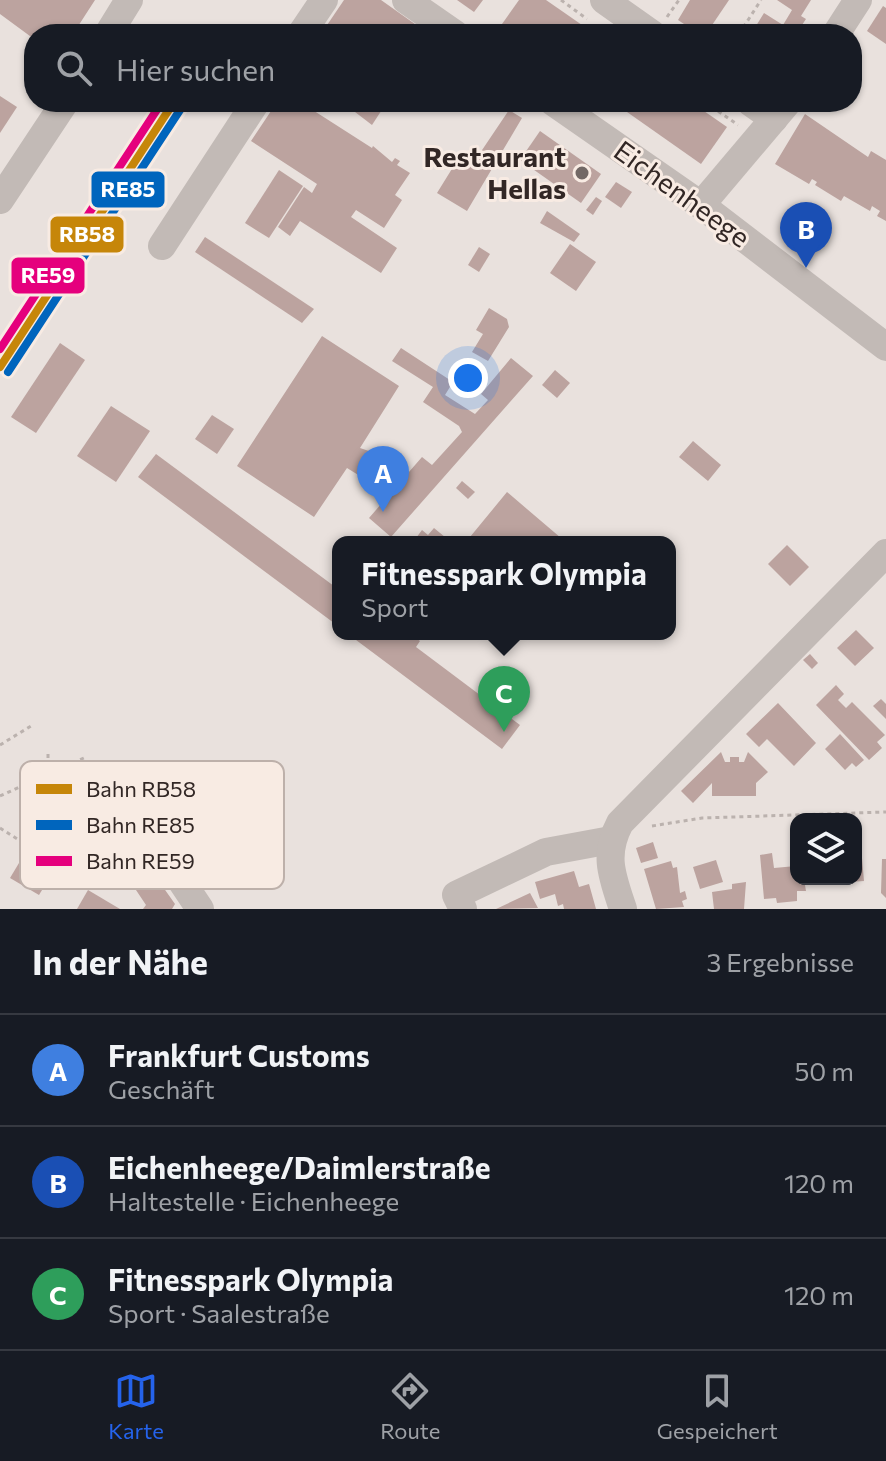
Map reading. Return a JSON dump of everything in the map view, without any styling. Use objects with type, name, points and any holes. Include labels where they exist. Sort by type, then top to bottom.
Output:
[{"type":"street","points":[[114,24],[129,0]]},
{"type":"street","points":[[308,24],[324,0]]},
{"type":"street","points":[[406,0],[441,24]]},
{"type":"street","points":[[842,24],[858,0]]},
{"type":"street","points":[[600,13],[627,24]]},
{"type":"street","points":[[0,200],[58,112]]},
{"type":"street","points":[[162,246],[249,112]]},
{"type":"street","name":"Eichenheege","points":[[567,112],[701,205],[886,347]]},
{"type":"street","points":[[701,205],[773,120]]},
{"type":"street","points":[[623,909],[609,865],[611,840],[634,806],[886,553]]},
{"type":"street","points":[[463,909],[456,895],[546,852],[611,840]]},
{"type":"street","points":[[187,889],[200,909]]},
{"type":"path","points":[[561,0],[575,10],[600,13]]},
{"type":"path","points":[[575,10],[581,0]]},
{"type":"path","points":[[745,24],[761,0]]},
{"type":"path","points":[[743,112],[773,120]]},
{"type":"path","points":[[0,745],[31,726]]},
{"type":"path","points":[[48,751],[48,761]]},
{"type":"path","points":[[79,761],[86,757]]},
{"type":"path","points":[[0,796],[20,787]]},
{"type":"path","points":[[648,827],[702,818],[886,812]]},
{"type":"path","points":[[0,828],[20,841]]},
{"type":"building","points":[[0,0],[95,0],[79,24],[24,24],[24,32],[0,14]]},
{"type":"building","points":[[344,0],[381,0],[415,24],[328,24]]},
{"type":"building","points":[[457,0],[483,0],[474,12]]},
{"type":"building","points":[[519,0],[546,0],[581,24],[502,24]]},
{"type":"building","points":[[690,0],[729,0],[713,24],[684,24],[678,20]]},
{"type":"building","points":[[777,0],[811,0],[801,16],[806,19],[803,24],[784,24],[792,10]]},
{"type":"building","points":[[883,6],[886,8],[886,44],[867,31]]},
{"type":"building","points":[[764,13],[781,24],[757,24]]},
{"type":"building","points":[[0,96],[17,107],[0,133]]},
{"type":"building","points":[[270,112],[316,112],[373,146],[392,162],[395,158],[400,161],[397,165],[410,173],[395,195],[402,200],[384,228],[356,210],[351,217],[397,248],[381,273],[300,221],[290,236],[278,227],[304,187],[312,193],[317,184],[251,141]]},
{"type":"building","points":[[355,112],[380,112],[372,125]]},
{"type":"building","points":[[508,112],[522,118],[467,211],[437,193],[463,151],[476,159]]},
{"type":"building","points":[[627,112],[705,112],[727,127],[701,164]]},
{"type":"building","points":[[805,114],[868,157],[871,151],[886,160],[886,221],[877,216],[880,211],[872,206],[870,211],[844,196],[841,201],[815,185],[817,182],[812,179],[809,184],[775,164]]},
{"type":"building","points":[[540,131],[601,174],[581,203],[520,160]]},
{"type":"building","points":[[279,170],[303,186],[269,238],[245,223]]},
{"type":"building","points":[[616,182],[632,192],[621,208],[605,197]]},
{"type":"building","points":[[596,197],[602,201],[593,215],[586,210]]},
{"type":"building","points":[[547,211],[580,234],[574,242],[540,223]]},
{"type":"building","points":[[205,237],[314,309],[302,323],[195,252]]},
{"type":"building","points":[[570,244],[596,262],[576,291],[550,273]]},
{"type":"building","points":[[479,247],[490,254],[479,272],[468,265]]},
{"type":"building","points":[[489,308],[507,319],[509,327],[488,361],[472,352],[483,334],[476,330]]},
{"type":"building","points":[[322,336],[399,386],[360,448],[381,455],[381,462],[368,481],[347,468],[314,517],[237,466]]},
{"type":"building","points":[[60,343],[85,360],[36,433],[11,417]]},
{"type":"building","points":[[401,348],[453,382],[445,395],[475,414],[488,400],[481,394],[511,358],[533,376],[390,536],[369,518],[422,457],[432,465],[462,432],[459,426],[423,402],[433,387],[392,361]]},
{"type":"building","points":[[555,370],[570,383],[557,398],[542,385]]},
{"type":"building","points":[[111,406],[150,431],[116,482],[77,456]]},
{"type":"building","points":[[212,415],[234,429],[217,454],[195,439]]},
{"type":"building","points":[[693,441],[721,465],[708,481],[679,457]]},
{"type":"building","points":[[156,454],[332,585],[332,622],[138,477]]},
{"type":"building","points":[[462,481],[475,492],[468,499],[456,488]]},
{"type":"building","points":[[507,492],[559,536],[471,536]]},
{"type":"building","points":[[434,528],[444,536],[418,536],[422,530],[428,535]]},
{"type":"building","points":[[787,545],[809,567],[790,586],[768,564]]},
{"type":"building","points":[[856,630],[874,648],[855,666],[837,648]]},
{"type":"building","points":[[356,640],[419,640],[416,647],[520,725],[502,749]]},
{"type":"building","points":[[810,654],[818,663],[812,669],[803,660]]},
{"type":"building","points":[[836,685],[844,694],[838,700],[846,708],[852,702],[885,735],[877,742],[882,748],[869,760],[816,705]]},
{"type":"building","points":[[881,699],[886,704],[886,719],[873,706]]},
{"type":"building","points":[[778,703],[816,743],[794,766],[767,739],[759,747],[746,734]]},
{"type":"building","points":[[840,734],[864,760],[856,767],[852,763],[845,770],[825,749]]},
{"type":"building","points":[[721,752],[725,762],[730,762],[730,757],[739,757],[739,762],[744,762],[748,752],[768,772],[756,783],[756,796],[712,796],[712,783],[693,803],[681,791]]},
{"type":"building","points":[[653,842],[658,858],[641,863],[636,848]]},
{"type":"building","points":[[772,853],[774,868],[790,867],[790,885],[805,885],[806,891],[797,891],[797,901],[777,903],[776,898],[764,899],[760,855]]},
{"type":"building","points":[[882,859],[886,859],[886,898],[881,893]]},
{"type":"building","points":[[716,860],[723,882],[700,889],[693,867]]},
{"type":"building","points":[[20,861],[20,884],[10,878]]},
{"type":"building","points":[[671,861],[673,868],[677,867],[680,893],[685,891],[687,899],[682,901],[684,907],[656,909],[644,869]]},
{"type":"building","points":[[574,871],[579,887],[589,884],[596,909],[564,909],[563,904],[558,906],[555,894],[540,899],[535,882]]},
{"type":"building","points":[[746,882],[744,909],[714,909],[712,892],[732,889],[732,884]]},
{"type":"building","points":[[29,889],[43,889],[39,895]]},
{"type":"building","points":[[135,889],[164,889],[175,904],[172,909],[143,909],[146,905]]},
{"type":"building","points":[[88,890],[120,909],[77,909]]},
{"type":"building","points":[[530,893],[538,908],[496,909]]},
{"type":"rail line","name":"RE59","points":[[0,349],[155,112]]},
{"type":"rail line","name":"RB58","points":[[0,367],[167,112]]},
{"type":"rail line","name":"RE85","points":[[8,372],[179,112]]},
{"type":"place","name":"Restaurant Hellas","points":[[582,173]]},
{"type":"place","name":"Eichenheege/Daimlerstraße","points":[[806,268]]},
{"type":"place","name":"Frankfurt Customs","points":[[383,512]]},
{"type":"place","name":"Fitnesspark Olympia","points":[[504,732]]}]
